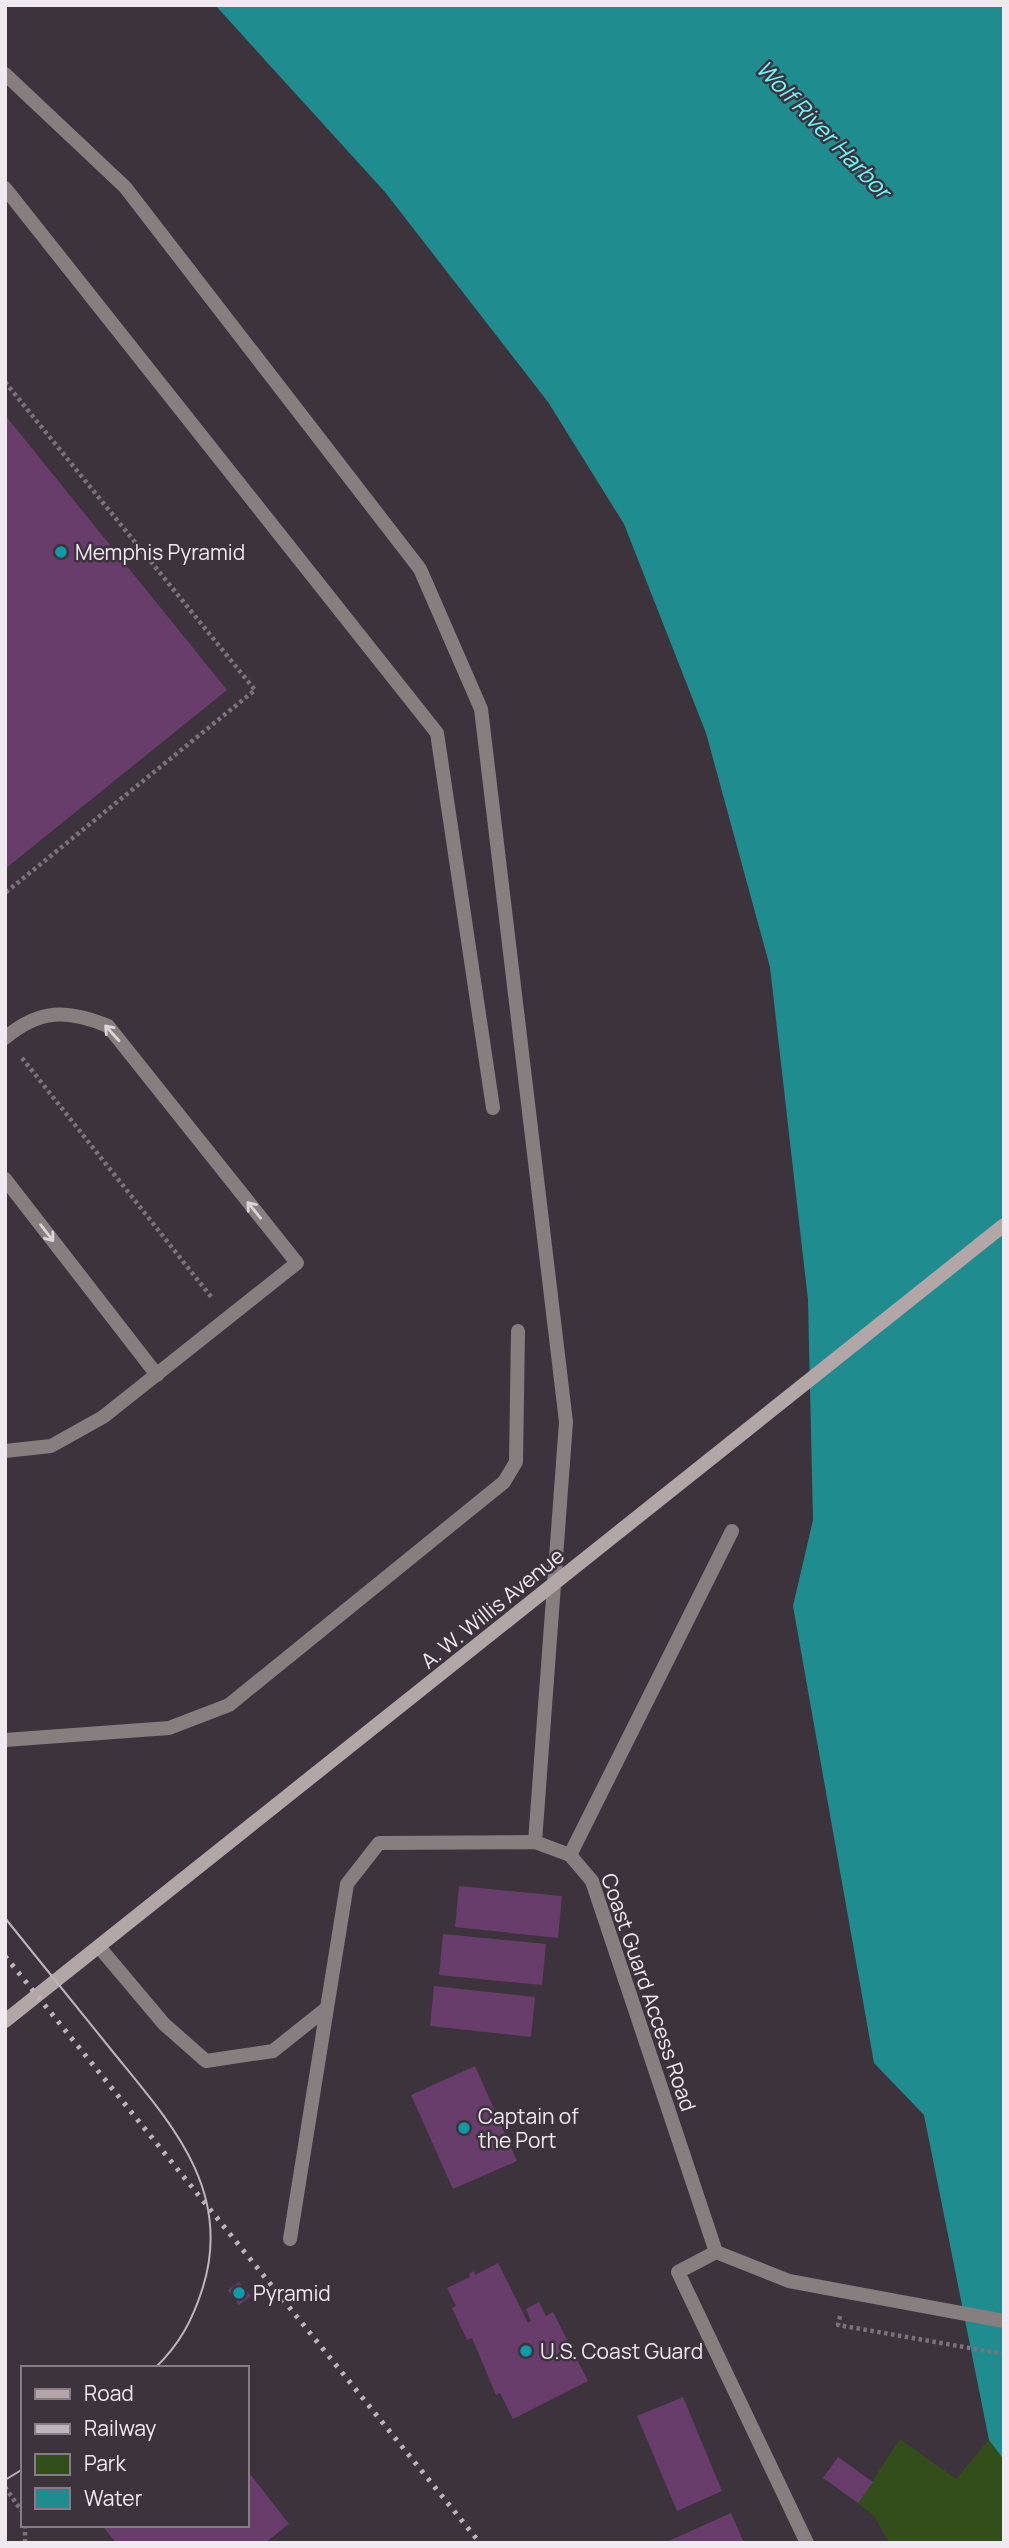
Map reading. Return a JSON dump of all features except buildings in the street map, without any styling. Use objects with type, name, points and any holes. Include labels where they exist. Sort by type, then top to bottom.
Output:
[{"type":"main road","name":"A. W. Willis Avenue","points":[[5,2021],[194,1874],[1004,1225]]},
{"type":"lane","points":[[5,74],[125,187],[420,569],[481,709],[566,1422],[535,1842]]},
{"type":"lane","points":[[5,188],[437,733],[493,1108]]},
{"type":"lane","points":[[5,1038],[45,1014],[83,1016],[108,1026],[298,1263],[103,1417],[51,1446],[5,1451]]},
{"type":"lane","points":[[5,1179],[157,1375]]},
{"type":"lane","points":[[5,1740],[169,1727],[229,1704],[504,1482],[516,1462],[518,1331]]},
{"type":"lane","points":[[570,1855],[732,1531]]},
{"type":"lane","name":"Coast Guard Access Road","points":[[327,2008],[347,1884],[379,1843],[535,1842],[570,1855],[592,1881],[716,2252]]},
{"type":"lane","points":[[100,1948],[164,2024],[206,2061],[273,2051],[327,2008]]},
{"type":"lane","points":[[290,2239],[327,2008]]},
{"type":"lane","points":[[807,2543],[678,2272],[716,2252],[789,2281],[1004,2321]]},
{"type":"path","points":[[5,382],[255,690],[5,894]]},
{"type":"path","points":[[5,1038],[227,1318]]},
{"type":"path","points":[[828,2312],[840,2314],[838,2325],[1004,2354]]},
{"type":"path","points":[[5,2487],[21,2510]]},
{"type":"green space","points":[[900,2439],[956,2479],[989,2440],[1004,2460],[1004,2543],[889,2543],[875,2517],[858,2503]]},
{"type":"water","name":"Wolf River Harbor","points":[[215,5],[1004,5],[1004,2460],[989,2440],[924,2115],[874,2063],[793,1606],[813,1520],[808,1300],[770,967],[706,733],[624,524],[548,402],[385,192]]},
{"type":"tram line","points":[[5,1918],[152,2100],[189,2156],[202,2186],[209,2217],[210,2251],[203,2287],[185,2330],[157,2366]]},
{"type":"tram line","points":[[5,2480],[21,2470]]},
{"type":"railway","points":[[5,1956],[480,2543]]},
{"type":"place","name":"Memphis Pyramid","points":[[61,552]]},
{"type":"place","name":"Captain of the Port","points":[[464,2128]]},
{"type":"place","name":"Pyramid","points":[[239,2293]]},
{"type":"place","name":"U.S. Coast Guard","points":[[526,2351]]}]
